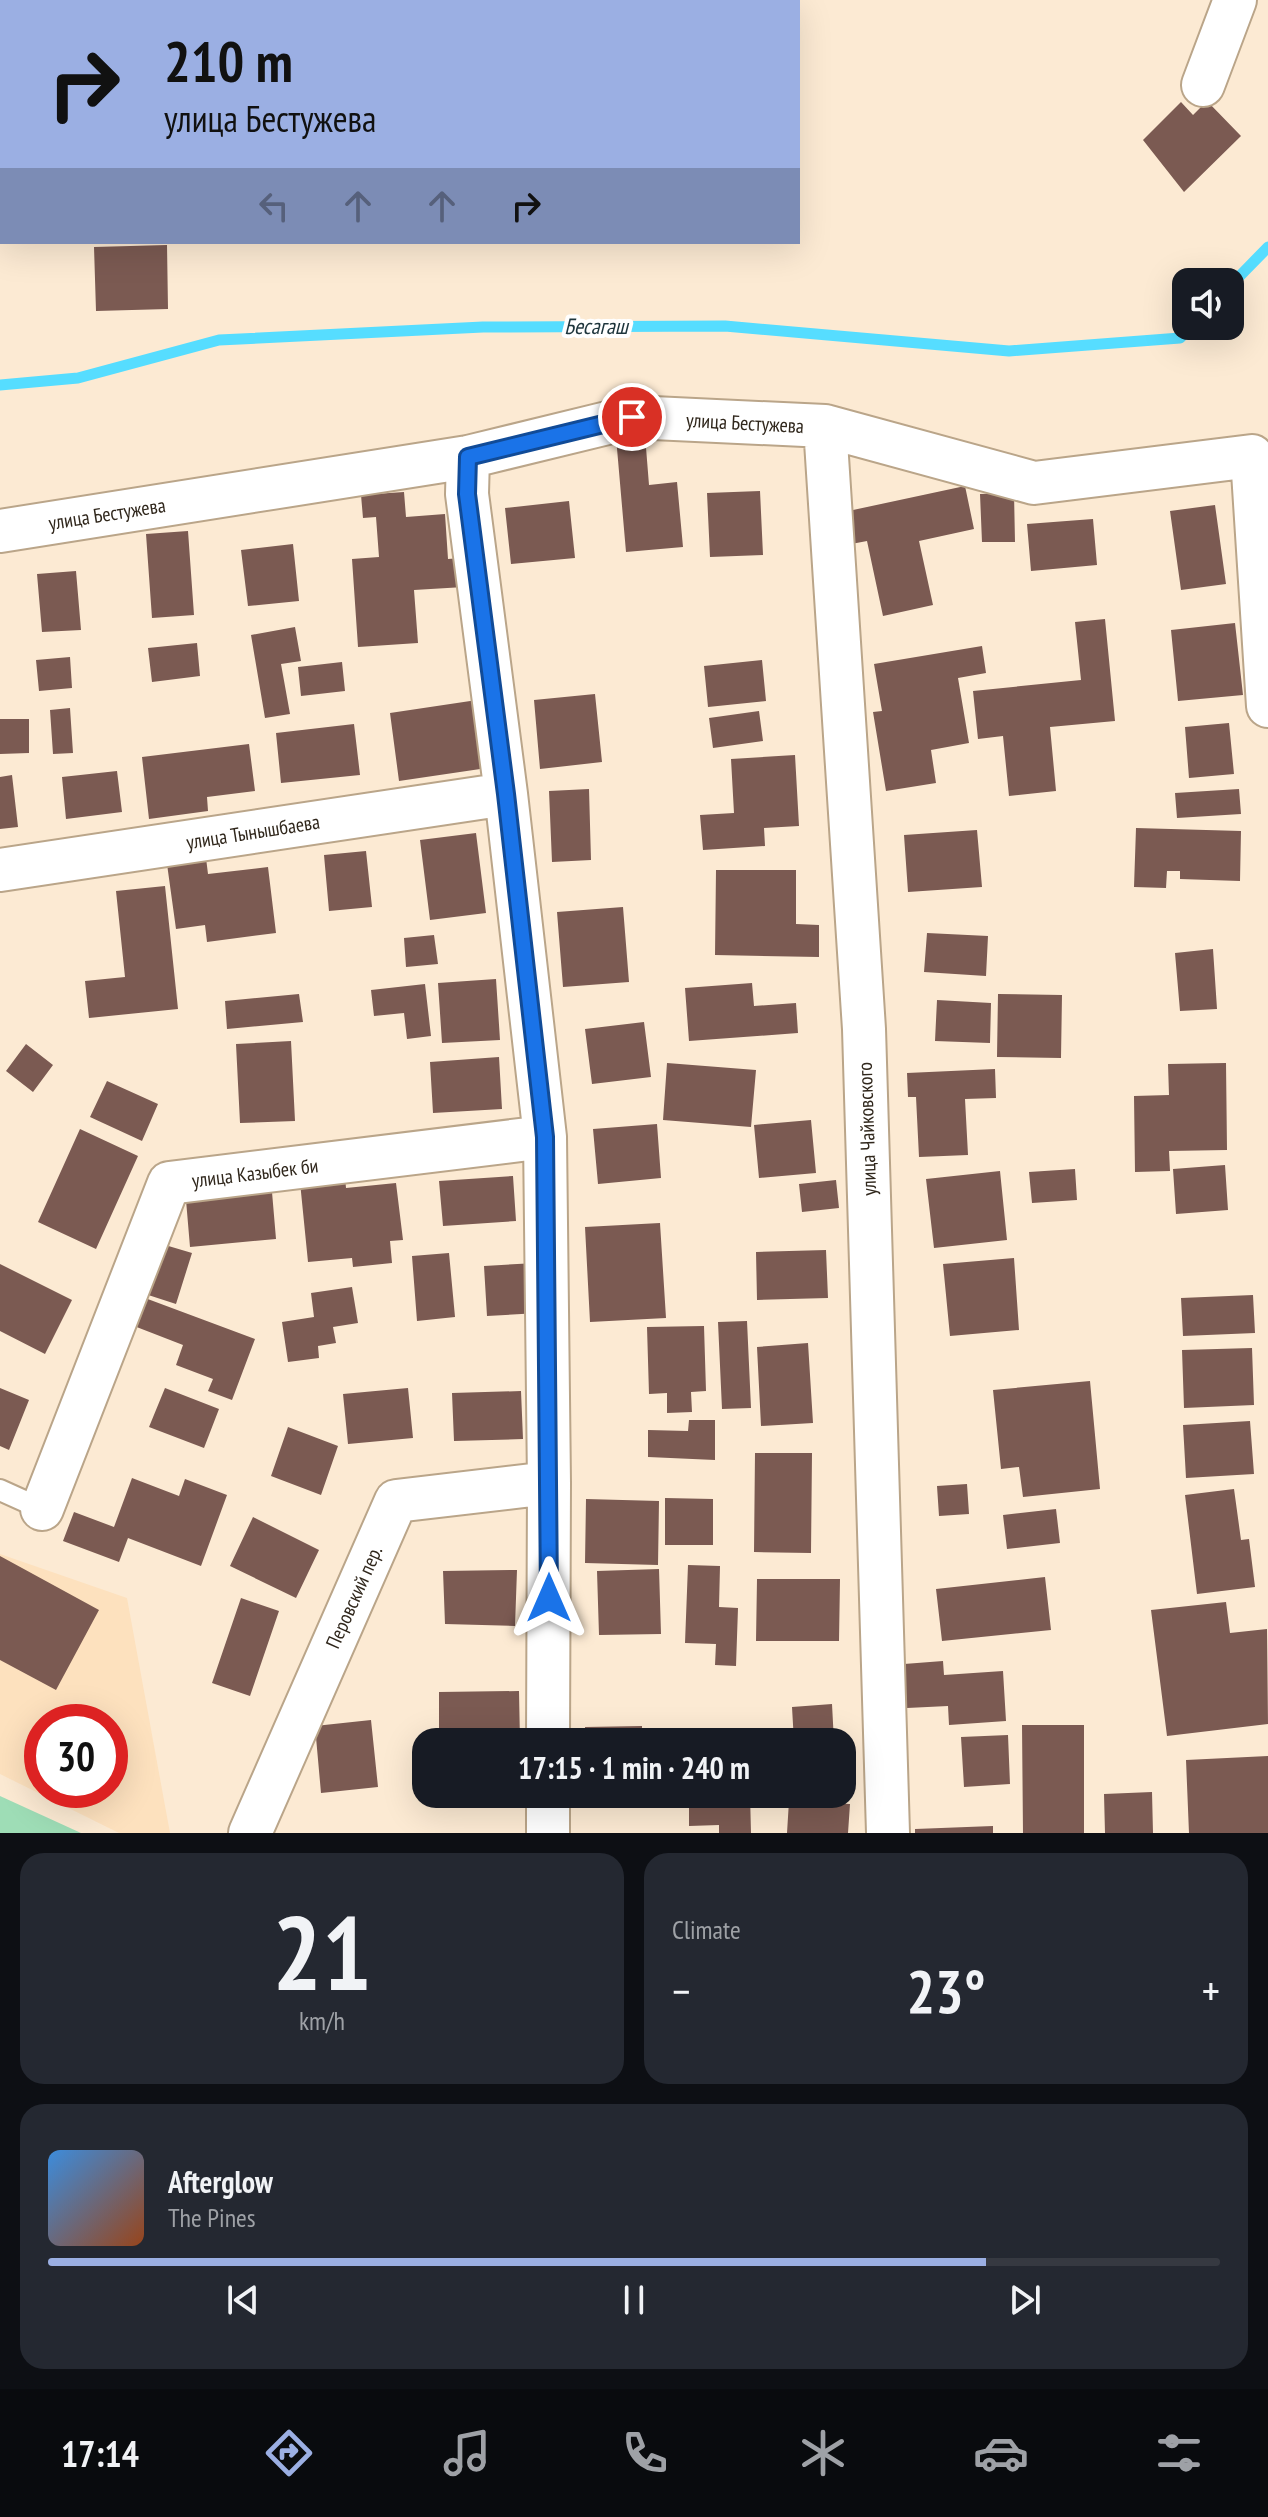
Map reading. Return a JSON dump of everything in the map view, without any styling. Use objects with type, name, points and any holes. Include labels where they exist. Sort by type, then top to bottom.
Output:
[{"type":"street","points":[[1203,85],[1235,0]]},
{"type":"street","name":"улица Бестужева","points":[[0,531],[468,457],[632,417],[825,426],[1034,483],[1252,456],[1268,706]]},
{"type":"street","name":"улица Чайковского","points":[[825,426],[864,1029],[888,1833]]},
{"type":"street","points":[[468,457],[467,494],[506,794],[545,1137],[548,1728]]},
{"type":"street","name":"улица Тынышбаева","points":[[0,870],[506,794]]},
{"type":"street","name":"улица Казыбек би","points":[[42,1509],[169,1183],[545,1137]]},
{"type":"street","name":"Перовский пер.","points":[[250,1833],[396,1501],[549,1483]]},
{"type":"street","points":[[548,1808],[548,1833]]},
{"type":"lane","points":[[0,1490],[42,1509]]},
{"type":"shaded area","points":[[0,1554],[127,1598],[170,1833],[119,1833],[69,1808],[128,1808],[128,1704],[24,1704],[24,1786],[0,1774]]},
{"type":"green space","points":[[0,1796],[81,1833],[0,1833]]},
{"type":"building","points":[[1207,101],[1241,136],[1184,192],[1143,140],[1181,102],[1193,115]]},
{"type":"building","points":[[167,245],[168,309],[96,311],[94,247]]},
{"type":"building","points":[[645,435],[649,485],[677,482],[683,547],[626,552],[616,437]]},
{"type":"building","points":[[965,486],[974,529],[919,541],[933,605],[883,616],[867,541],[846,545],[839,513]]},
{"type":"building","points":[[760,491],[763,555],[710,557],[707,493]]},
{"type":"building","points":[[404,492],[406,517],[445,514],[448,559],[461,558],[464,587],[414,590],[418,643],[358,647],[352,559],[379,557],[376,517],[363,518],[361,495]]},
{"type":"building","points":[[1014,493],[1015,542],[982,542],[980,494]]},
{"type":"building","points":[[569,501],[575,558],[511,564],[505,508]]},
{"type":"building","points":[[1215,505],[1226,584],[1181,590],[1170,511]]},
{"type":"building","points":[[1093,519],[1097,565],[1031,571],[1027,524]]},
{"type":"building","points":[[188,531],[194,615],[152,618],[146,534]]},
{"type":"building","points":[[293,544],[299,601],[248,606],[241,550]]},
{"type":"building","points":[[76,571],[81,630],[42,632],[37,574]]},
{"type":"building","points":[[1105,619],[1115,721],[1050,727],[1056,791],[1009,796],[1003,736],[978,739],[973,691],[1081,680],[1075,622]]},
{"type":"building","points":[[1235,623],[1243,695],[1178,701],[1171,630]]},
{"type":"building","points":[[295,627],[301,661],[281,664],[290,714],[265,718],[251,635]]},
{"type":"building","points":[[197,643],[200,676],[152,682],[148,648]]},
{"type":"building","points":[[982,646],[986,673],[958,678],[969,743],[931,750],[936,783],[886,791],[873,712],[882,711],[874,664]]},
{"type":"building","points":[[70,657],[72,688],[39,691],[36,660]]},
{"type":"building","points":[[762,660],[766,701],[708,707],[704,666]]},
{"type":"building","points":[[342,662],[345,691],[301,696],[298,667]]},
{"type":"building","points":[[595,694],[602,762],[540,769],[534,700]]},
{"type":"building","points":[[477,700],[487,768],[399,781],[390,713]]},
{"type":"building","points":[[70,708],[73,753],[53,754],[50,710]]},
{"type":"building","points":[[759,711],[763,741],[713,748],[709,718]]},
{"type":"building","points":[[0,719],[29,719],[29,753],[0,754]]},
{"type":"building","points":[[1229,723],[1234,774],[1189,778],[1185,727]]},
{"type":"building","points":[[354,724],[360,775],[281,783],[276,733]]},
{"type":"building","points":[[249,744],[255,791],[207,797],[208,811],[149,819],[142,757]]},
{"type":"building","points":[[795,755],[799,826],[764,828],[765,846],[703,850],[700,815],[734,813],[731,759]]},
{"type":"building","points":[[117,771],[122,812],[66,819],[62,777]]},
{"type":"building","points":[[12,775],[18,827],[0,829],[0,777]]},
{"type":"building","points":[[589,789],[591,860],[552,862],[549,791]]},
{"type":"building","points":[[1239,789],[1241,814],[1177,818],[1175,793]]},
{"type":"building","points":[[1136,828],[1241,831],[1240,881],[1180,879],[1180,871],[1167,871],[1166,888],[1134,887]]},
{"type":"building","points":[[977,830],[982,887],[908,892],[904,835]]},
{"type":"building","points":[[476,833],[486,913],[430,920],[420,840]]},
{"type":"building","points":[[366,851],[372,907],[329,911],[324,855]]},
{"type":"building","points":[[206,858],[208,874],[268,867],[276,933],[207,942],[205,925],[176,929],[167,864]]},
{"type":"building","points":[[716,870],[796,870],[796,924],[819,925],[819,957],[715,955]]},
{"type":"building","points":[[165,886],[178,1009],[89,1018],[85,981],[125,977],[116,891]]},
{"type":"building","points":[[623,907],[629,982],[563,987],[557,912]]},
{"type":"building","points":[[927,933],[988,936],[986,976],[924,972]]},
{"type":"building","points":[[434,935],[438,964],[406,967],[404,938]]},
{"type":"building","points":[[1213,949],[1217,1009],[1180,1011],[1175,953]]},
{"type":"building","points":[[496,979],[500,1040],[442,1043],[438,983]]},
{"type":"building","points":[[752,983],[754,1006],[796,1003],[798,1033],[689,1041],[685,988]]},
{"type":"building","points":[[425,984],[431,1036],[407,1039],[404,1013],[374,1016],[371,990]]},
{"type":"building","points":[[299,994],[303,1022],[227,1029],[225,1001]]},
{"type":"building","points":[[998,994],[1062,995],[1061,1058],[997,1057]]},
{"type":"building","points":[[937,1000],[991,1003],[990,1043],[935,1041]]},
{"type":"building","points":[[644,1022],[651,1077],[592,1084],[585,1029]]},
{"type":"building","points":[[291,1041],[295,1121],[240,1123],[236,1044]]},
{"type":"building","points":[[26,1044],[53,1065],[33,1092],[6,1071]]},
{"type":"building","points":[[499,1057],[502,1109],[433,1113],[430,1062]]},
{"type":"building","points":[[667,1063],[756,1070],[751,1127],[663,1120]]},
{"type":"building","points":[[1226,1063],[1227,1150],[1169,1151],[1170,1171],[1135,1172],[1134,1096],[1169,1095],[1168,1064]]},
{"type":"building","points":[[995,1069],[996,1098],[965,1099],[968,1155],[919,1157],[916,1097],[908,1097],[907,1073]]},
{"type":"building","points":[[107,1081],[158,1104],[142,1141],[90,1117]]},
{"type":"building","points":[[811,1120],[816,1173],[759,1178],[754,1125]]},
{"type":"building","points":[[657,1124],[661,1178],[598,1184],[593,1129]]},
{"type":"building","points":[[80,1129],[138,1156],[96,1249],[38,1222]]},
{"type":"building","points":[[1225,1165],[1228,1210],[1176,1214],[1173,1169]]},
{"type":"building","points":[[1075,1169],[1077,1200],[1032,1203],[1029,1172]]},
{"type":"building","points":[[1000,1171],[1007,1240],[934,1248],[926,1179]]},
{"type":"building","points":[[513,1176],[516,1221],[443,1226],[439,1181]]},
{"type":"building","points":[[345,1177],[346,1188],[396,1183],[403,1240],[390,1241],[392,1263],[353,1267],[352,1258],[308,1262],[300,1182]]},
{"type":"building","points":[[836,1180],[839,1208],[802,1212],[799,1184]]},
{"type":"building","points":[[272,1192],[276,1239],[190,1247],[186,1200]]},
{"type":"building","points":[[660,1223],[666,1318],[590,1322],[585,1227]]},
{"type":"building","points":[[155,1242],[192,1253],[176,1304],[139,1292]]},
{"type":"building","points":[[826,1250],[828,1298],[757,1300],[756,1252]]},
{"type":"building","points":[[449,1253],[455,1317],[417,1321],[412,1256]]},
{"type":"building","points":[[1014,1258],[1019,1330],[950,1336],[943,1264]]},
{"type":"building","points":[[536,1263],[539,1313],[487,1316],[484,1266]]},
{"type":"building","points":[[0,1264],[72,1300],[45,1354],[0,1331]]},
{"type":"building","points":[[352,1287],[358,1323],[333,1327],[336,1343],[318,1346],[319,1358],[288,1362],[282,1322],[314,1317],[311,1293]]},
{"type":"building","points":[[1253,1295],[1255,1333],[1183,1336],[1181,1298]]},
{"type":"building","points":[[145,1298],[255,1339],[232,1400],[208,1391],[213,1379],[176,1365],[183,1345],[134,1326]]},
{"type":"building","points":[[747,1321],[751,1408],[722,1409],[718,1322]]},
{"type":"building","points":[[704,1326],[706,1391],[691,1392],[692,1412],[667,1413],[667,1393],[649,1394],[647,1327]]},
{"type":"building","points":[[808,1343],[813,1423],[761,1426],[757,1347]]},
{"type":"building","points":[[1252,1348],[1254,1405],[1184,1408],[1182,1350]]},
{"type":"building","points":[[1090,1381],[1100,1489],[1023,1497],[1019,1467],[1001,1469],[993,1390]]},
{"type":"building","points":[[0,1388],[29,1400],[9,1450],[0,1446]]},
{"type":"building","points":[[165,1388],[219,1409],[204,1448],[149,1427]]},
{"type":"building","points":[[408,1388],[413,1438],[348,1444],[343,1394]]},
{"type":"building","points":[[521,1391],[523,1439],[454,1441],[452,1393]]},
{"type":"building","points":[[689,1420],[715,1420],[715,1460],[648,1457],[648,1430],[688,1431]]},
{"type":"building","points":[[1250,1421],[1254,1474],[1186,1478],[1183,1425]]},
{"type":"building","points":[[288,1427],[338,1446],[321,1495],[271,1476]]},
{"type":"building","points":[[755,1453],[812,1453],[811,1553],[754,1552]]},
{"type":"building","points":[[132,1478],[179,1496],[185,1479],[227,1495],[201,1566],[128,1538],[119,1562],[63,1541],[74,1512],[114,1527]]},
{"type":"building","points":[[967,1484],[969,1514],[939,1516],[937,1486]]},
{"type":"building","points":[[1234,1489],[1241,1540],[1249,1539],[1255,1587],[1197,1594],[1185,1495]]},
{"type":"building","points":[[665,1498],[713,1499],[713,1545],[665,1545]]},
{"type":"building","points":[[586,1499],[659,1501],[658,1565],[585,1563]]},
{"type":"building","points":[[1056,1509],[1060,1543],[1007,1549],[1003,1515]]},
{"type":"building","points":[[253,1517],[319,1550],[296,1598],[230,1566]]},
{"type":"building","points":[[0,1556],[99,1610],[56,1690],[0,1660]]},
{"type":"building","points":[[688,1565],[720,1566],[719,1607],[738,1608],[736,1666],[715,1665],[716,1644],[685,1643]]},
{"type":"building","points":[[659,1569],[661,1634],[599,1635],[597,1571]]},
{"type":"building","points":[[517,1570],[515,1626],[445,1624],[443,1571]]},
{"type":"building","points":[[1045,1577],[1051,1630],[942,1641],[936,1589]]},
{"type":"building","points":[[757,1579],[840,1579],[839,1641],[756,1641]]},
{"type":"building","points":[[241,1598],[279,1611],[250,1696],[212,1683]]},
{"type":"building","points":[[1226,1602],[1230,1633],[1267,1629],[1268,1724],[1167,1736],[1151,1610]]},
{"type":"building","points":[[943,1661],[944,1675],[1003,1671],[1006,1721],[949,1725],[948,1706],[907,1708],[904,1664]]},
{"type":"building","points":[[519,1691],[520,1728],[439,1728],[439,1692]]},
{"type":"building","points":[[832,1704],[833,1728],[793,1728],[792,1707]]},
{"type":"building","points":[[371,1720],[378,1787],[321,1793],[315,1726]]},
{"type":"building","points":[[1022,1725],[1084,1725],[1084,1833],[1023,1833]]},
{"type":"building","points":[[642,1726],[642,1728],[585,1728]]},
{"type":"building","points":[[1008,1735],[1010,1784],[964,1787],[961,1737]]},
{"type":"building","points":[[1268,1756],[1268,1833],[1189,1833],[1186,1760]]},
{"type":"building","points":[[1152,1792],[1153,1833],[1105,1833],[1104,1794]]},
{"type":"building","points":[[689,1808],[750,1808],[751,1833],[719,1833],[719,1825],[689,1826]]},
{"type":"building","points":[[789,1808],[850,1808],[848,1833],[787,1833]]},
{"type":"building","points":[[993,1826],[993,1833],[915,1833],[915,1829]]},
{"type":"waterway","name":"Бесагаш","points":[[1244,272],[1268,247]]},
{"type":"waterway","name":"Бесагаш","points":[[0,385],[78,378],[219,340],[483,327],[725,326],[1009,351],[1172,339]]},
{"type":"route","points":[[549,1598],[545,1137],[506,794],[467,494],[468,457],[632,417]]}]
